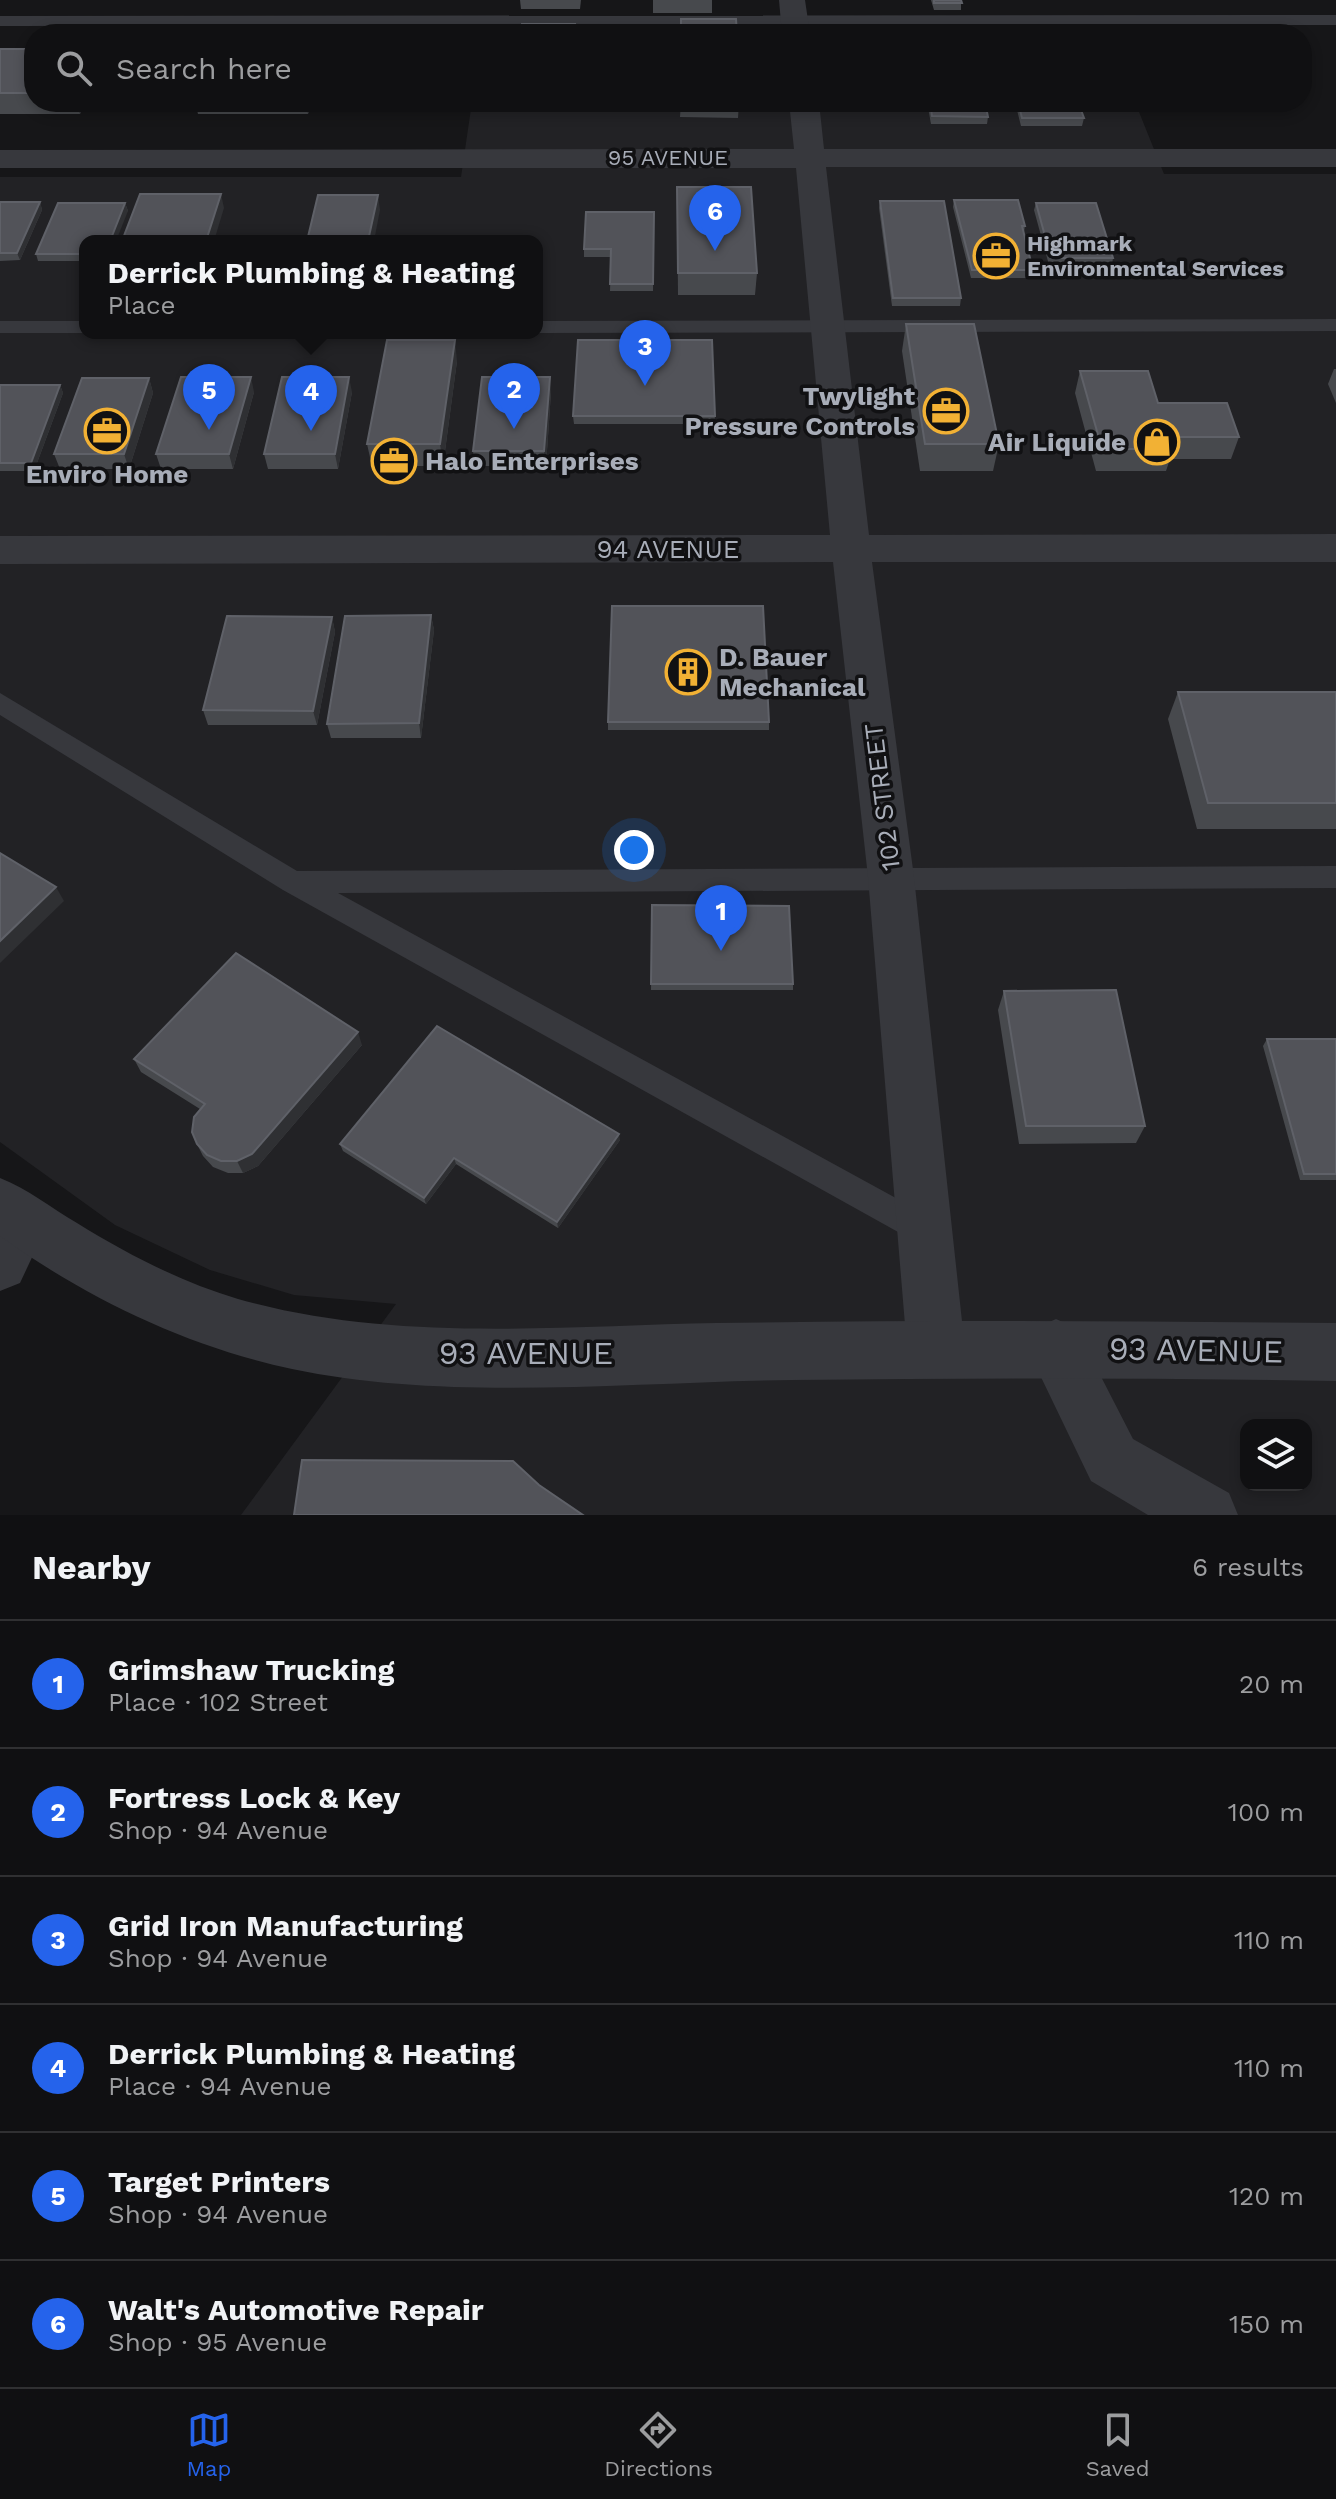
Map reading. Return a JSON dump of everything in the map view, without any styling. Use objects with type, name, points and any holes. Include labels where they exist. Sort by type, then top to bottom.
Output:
[{"type":"street","name":"102 STREET","points":[[805,112],[851,549],[891,877],[936,1349]]},
{"type":"street","name":"95 AVENUE","points":[[0,159],[1336,158]]},
{"type":"street","name":"94 AVENUE","points":[[0,550],[1336,548]]},
{"type":"street","name":"93 AVENUE","points":[[7,1230],[238,1327],[339,1348],[474,1355],[1056,1348],[1336,1352]]},
{"type":"street","name":"93 AVENUE","points":[[1056,1348],[1112,1460],[1207,1515]]},
{"type":"lane","points":[[0,21],[794,18],[1336,20]]},
{"type":"lane","points":[[543,327],[1336,325]]},
{"type":"lane","points":[[0,327],[79,327]]},
{"type":"lane","points":[[0,703],[293,882],[925,1231]]},
{"type":"lane","points":[[293,882],[1336,877]]},
{"type":"shaded area","points":[[471,112],[1139,112],[1164,174],[1336,174],[1336,1515],[241,1515],[396,1304],[294,1295],[210,1270],[115,1225],[0,1142],[0,177],[461,177]]},
{"type":"building","points":[[934,0],[961,0],[962,3],[934,3]]},
{"type":"building","points":[[681,19],[736,19],[736,24],[681,24]]},
{"type":"building","points":[[0,49],[24,49],[24,93],[0,93]]},
{"type":"building","points":[[931,112],[987,112],[988,117],[932,116]]},
{"type":"building","points":[[1020,112],[1082,112],[1084,118],[1022,118]]},
{"type":"building","points":[[677,187],[751,187],[757,273],[678,273]]},
{"type":"building","points":[[140,194],[221,194],[208,235],[124,235]]},
{"type":"building","points":[[318,195],[378,195],[369,235],[308,235]]},
{"type":"building","name":"Highmark Environmental Services","points":[[954,200],[1018,200],[1033,270],[972,270]]},
{"type":"building","points":[[880,201],[944,201],[961,298],[893,298]]},
{"type":"building","points":[[0,202],[40,202],[17,253],[0,253]]},
{"type":"building","points":[[58,203],[125,203],[112,235],[79,235],[79,254],[36,254]]},
{"type":"building","points":[[1036,203],[1096,203],[1113,258],[1051,258]]},
{"type":"building","points":[[586,212],[654,212],[653,284],[610,284],[611,249],[584,249]]},
{"type":"building","name":"Twylight Pressure Controls","points":[[906,324],[974,324],[999,444],[925,444]]},
{"type":"building","points":[[387,340],[455,340],[440,444],[367,444]]},
{"type":"building","points":[[578,340],[712,340],[715,416],[573,416]]},
{"type":"building","points":[[1080,371],[1148,371],[1158,403],[1227,403],[1239,437],[1169,437],[1173,449],[1102,449]]},
{"type":"building","points":[[181,377],[251,377],[229,454],[156,454]]},
{"type":"building","points":[[282,377],[349,377],[335,454],[264,454]]},
{"type":"building","points":[[482,377],[550,377],[544,451],[473,451]]},
{"type":"building","name":"Enviro Home","points":[[82,378],[149,378],[124,454],[54,454]]},
{"type":"building","points":[[0,385],[60,385],[31,463],[0,463]]},
{"type":"building","name":"D. Bauer Mechanical","points":[[612,606],[763,606],[769,722],[608,722]]},
{"type":"building","points":[[431,615],[419,723],[327,724],[345,616]]},
{"type":"building","points":[[227,616],[332,617],[313,711],[203,710]]},
{"type":"building","points":[[1178,692],[1336,692],[1336,803],[1208,803]]},
{"type":"building","points":[[0,853],[56,887],[0,941]]},
{"type":"building","points":[[652,905],[789,906],[793,984],[651,984]]},
{"type":"building","points":[[236,953],[358,1032],[252,1154],[237,1161],[221,1161],[207,1155],[192,1132],[194,1117],[205,1104],[134,1059]]},
{"type":"building","points":[[1116,990],[1145,1126],[1026,1126],[1004,991]]},
{"type":"building","points":[[437,1026],[619,1134],[557,1222],[454,1158],[424,1198],[340,1144]]},
{"type":"building","points":[[1267,1039],[1336,1039],[1336,1174],[1304,1174]]},
{"type":"building","points":[[302,1460],[513,1461],[539,1485],[583,1515],[294,1515]]},
{"type":"place","name":"Walt's Automotive Repair","points":[[715,251]]},
{"type":"place","name":"Highmark Environmental Services","points":[[996,256]]},
{"type":"place","name":"Grid Iron Manufacturing","points":[[645,386]]},
{"type":"place","name":"Twylight Pressure Controls","points":[[946,411]]},
{"type":"place","name":"Fortress Lock & Key","points":[[514,429]]},
{"type":"place","name":"Target Printers","points":[[209,430]]},
{"type":"place","name":"Enviro Home","points":[[107,431]]},
{"type":"place","name":"Derrick Plumbing & Heating","points":[[311,431]]},
{"type":"place","name":"Air Liquide","points":[[1157,442]]},
{"type":"place","name":"Halo Enterprises","points":[[394,461]]},
{"type":"place","name":"D. Bauer Mechanical","points":[[688,672]]},
{"type":"place","name":"Grimshaw Trucking","points":[[721,951]]}]
